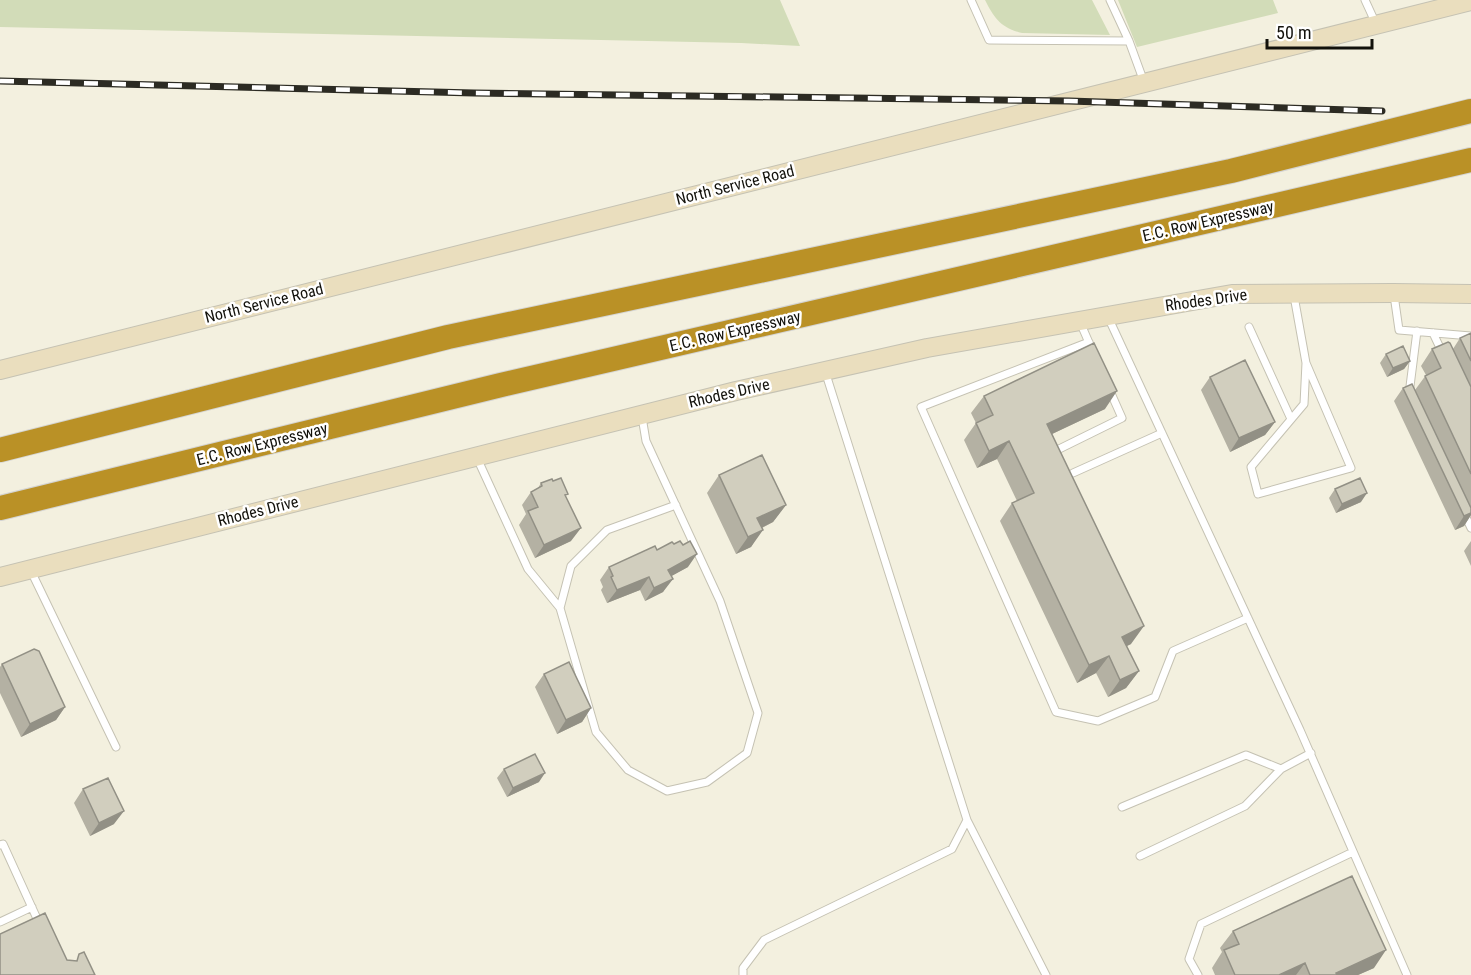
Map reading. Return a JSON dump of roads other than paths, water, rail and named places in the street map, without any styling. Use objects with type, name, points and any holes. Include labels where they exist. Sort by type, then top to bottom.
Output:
[{"type":"highway","points":[[0,450],[448,337],[1231,171],[1471,111]]},
{"type":"highway","name":"E.C. Row Expressway","points":[[0,508],[501,385],[1471,160]]},
{"type":"street","name":"North Service Road","points":[[0,370],[1471,1]]},
{"type":"street","name":"Rhodes Drive","points":[[0,577],[642,414],[927,348],[1232,294],[1471,294]]},
{"type":"lane","points":[[971,0],[989,40],[1129,41]]},
{"type":"lane","points":[[1110,0],[1129,41],[1144,82]]},
{"type":"lane","points":[[1365,0],[1376,24]]},
{"type":"lane","points":[[1294,293],[1306,363],[1304,404],[1251,467],[1258,494],[1351,468],[1306,363]]},
{"type":"lane","points":[[1393,293],[1399,330],[1471,337]]},
{"type":"lane","points":[[1107,315],[1311,753],[1407,975]]},
{"type":"lane","points":[[1079,320],[1094,353]]},
{"type":"lane","points":[[1249,327],[1291,419]]},
{"type":"lane","points":[[1413,404],[1408,394],[1417,332]]},
{"type":"lane","points":[[1433,333],[1447,363]]},
{"type":"lane","points":[[1089,342],[921,407],[1056,712],[1098,721],[1155,697],[1173,651],[1248,618]]},
{"type":"lane","points":[[825,371],[967,820],[1046,975]]},
{"type":"lane","points":[[1051,453],[1122,418],[1108,386]]},
{"type":"lane","points":[[477,456],[528,569],[560,608],[596,732],[628,770],[667,791],[707,782],[747,753],[758,713],[720,601],[646,441],[642,414]]},
{"type":"lane","points":[[1073,473],[1162,433]]},
{"type":"lane","points":[[560,608],[571,566],[608,530],[676,505]]},
{"type":"lane","points":[[1461,508],[1471,528]]},
{"type":"lane","points":[[30,569],[116,747]]},
{"type":"lane","points":[[1140,855],[1245,806],[1281,769],[1311,753]]},
{"type":"lane","points":[[1122,807],[1246,755],[1281,769]]},
{"type":"lane","points":[[743,975],[743,968],[764,940],[952,849],[967,820]]},
{"type":"lane","points":[[0,845],[3,844],[41,926]]},
{"type":"lane","points":[[1198,975],[1189,959],[1201,924],[1353,852]]},
{"type":"lane","points":[[0,922],[32,907]]},
{"type":"railway","points":[[0,81],[474,93],[1069,101],[1382,111]]}]
